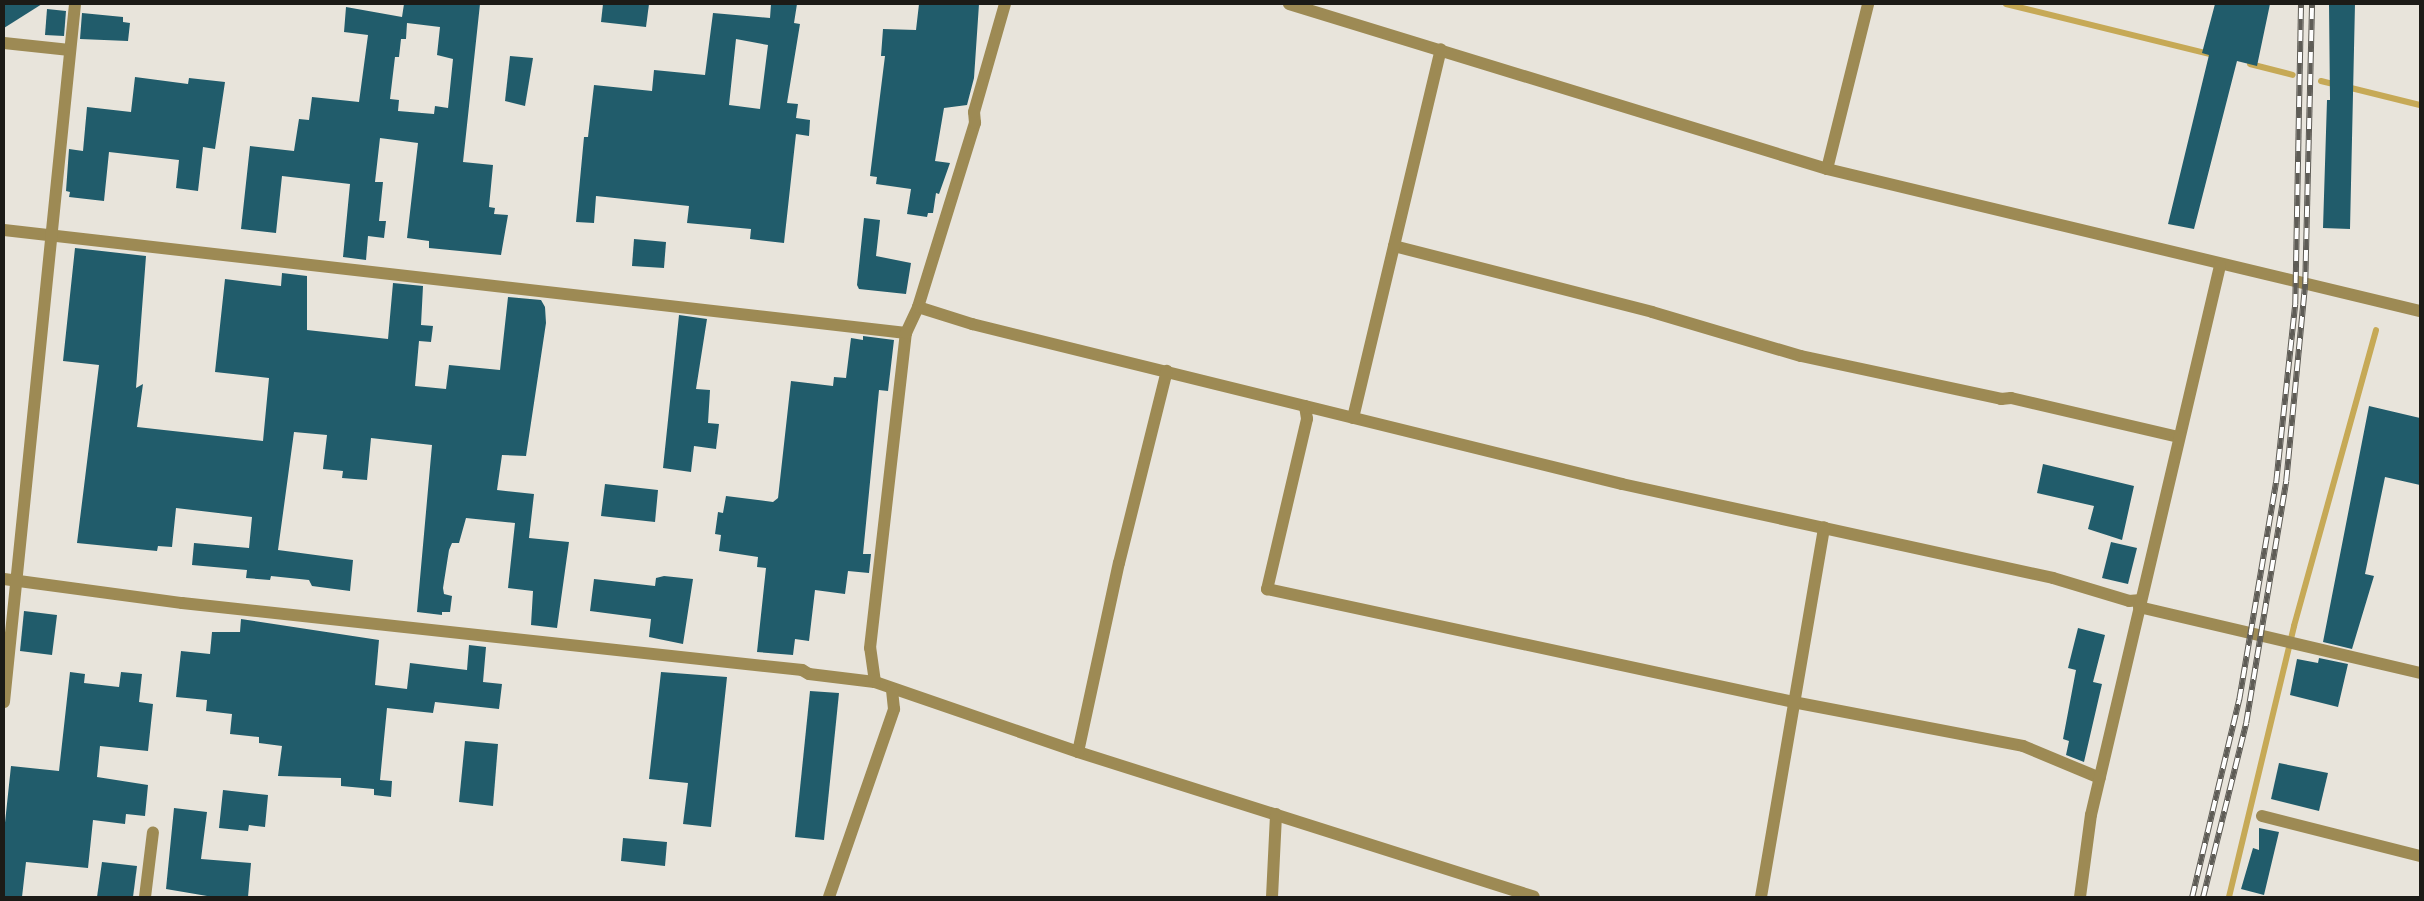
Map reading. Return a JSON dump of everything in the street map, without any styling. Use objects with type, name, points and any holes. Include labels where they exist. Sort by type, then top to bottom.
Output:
[{"type":"street","points":[[4,702],[18,581],[75,4]]},
{"type":"street","points":[[875,682],[870,661],[871,635],[906,332],[918,307],[975,123],[974,112],[1005,4]]},
{"type":"street","points":[[1289,4],[1441,49],[1827,169],[2220,266],[2420,311]]},
{"type":"street","points":[[1827,169],[1868,4]]},
{"type":"street","points":[[4,43],[70,50]]},
{"type":"street","points":[[1353,418],[1441,49]]},
{"type":"street","points":[[4,230],[906,332]]},
{"type":"street","points":[[1394,246],[1652,312],[1801,356],[1982,395],[2011,398],[2179,437]]},
{"type":"street","points":[[2080,897],[2100,778],[2220,266]]},
{"type":"street","points":[[918,307],[1305,406],[1622,484],[1824,527],[1959,560],[2053,578],[2140,604],[2420,673]]},
{"type":"street","points":[[1078,752],[1119,563],[1167,371]]},
{"type":"street","points":[[1305,406],[1307,419],[1267,589],[1793,702],[2023,746],[2100,778]]},
{"type":"street","points":[[1761,897],[1824,527]]},
{"type":"street","points":[[4,579],[192,604],[802,670],[809,674],[875,682],[892,690],[1078,752],[1534,897]]},
{"type":"street","points":[[830,897],[894,709],[892,690]]},
{"type":"street","points":[[1272,897],[1276,814]]},
{"type":"street","points":[[2262,816],[2420,856]]},
{"type":"street","points":[[145,897],[153,832]]},
{"type":"building","points":[[4,4],[42,4],[4,28]]},
{"type":"building","points":[[404,4],[480,4],[463,162],[493,165],[489,207],[495,208],[494,214],[508,215],[501,255],[429,248],[429,241],[407,238],[418,143],[380,138],[375,182],[383,182],[379,221],[386,221],[384,238],[368,236],[366,260],[343,257],[350,184],[282,176],[276,233],[241,229],[250,146],[294,151],[299,119],[309,120],[312,97],[359,102],[368,35],[344,32],[346,7],[402,17]],"holes":[[[407,23],[440,27],[437,55],[453,59],[448,108],[435,106],[434,114],[398,111],[399,100],[390,99],[395,57],[399,57],[401,39],[406,39]]]},
{"type":"building","points":[[603,4],[649,4],[646,27],[601,22]]},
{"type":"building","points":[[771,4],[797,4],[794,23],[800,24],[787,103],[798,104],[796,118],[810,120],[809,136],[796,134],[784,243],[750,239],[751,229],[687,223],[689,206],[596,196],[594,223],[576,222],[584,137],[588,137],[594,85],[652,91],[654,70],[705,75],[713,13],[770,18]],"holes":[[[736,39],[768,45],[760,109],[729,105]]]},
{"type":"building","points":[[919,4],[979,4],[974,78],[967,105],[944,108],[935,161],[950,163],[939,194],[936,193],[933,213],[928,213],[927,217],[907,214],[911,189],[876,184],[877,177],[870,176],[885,56],[881,56],[883,29],[916,30]]},
{"type":"building","points":[[2215,4],[2270,4],[2257,66],[2237,61],[2194,229],[2168,224],[2209,55],[2202,53]]},
{"type":"building","points":[[2329,4],[2355,4],[2350,229],[2323,228],[2327,100],[2330,100]]},
{"type":"building","points":[[47,9],[66,11],[64,36],[45,35]]},
{"type":"building","points":[[82,13],[123,17],[123,22],[130,23],[128,41],[80,39]]},
{"type":"building","points":[[510,56],[533,58],[525,106],[505,101]]},
{"type":"building","points":[[135,77],[188,84],[189,78],[225,82],[215,149],[203,147],[198,191],[176,188],[179,160],[109,152],[104,201],[69,197],[70,192],[66,191],[69,149],[83,151],[87,107],[131,112]]},
{"type":"building","points":[[864,218],[880,220],[876,256],[911,263],[906,294],[859,289],[857,285]]},
{"type":"building","points":[[634,239],[666,242],[664,268],[632,266]]},
{"type":"building","points":[[75,248],[146,256],[136,388],[143,384],[137,427],[263,441],[269,378],[215,372],[225,279],[281,286],[282,273],[307,276],[307,330],[388,339],[393,283],[423,286],[421,325],[433,326],[431,342],[419,341],[415,386],[446,389],[449,365],[500,370],[508,297],[541,300],[545,307],[546,323],[526,456],[502,455],[497,490],[534,494],[529,538],[569,542],[557,628],[531,625],[533,591],[508,588],[515,523],[466,518],[459,543],[452,543],[449,550],[443,588],[444,594],[452,596],[450,612],[442,612],[442,615],[417,612],[432,445],[371,438],[367,480],[342,478],[343,471],[323,469],[327,435],[294,432],[278,550],[353,560],[350,591],[312,586],[309,580],[271,576],[270,580],[246,578],[247,570],[192,565],[194,543],[249,548],[252,517],[176,508],[172,547],[158,546],[157,551],[77,543],[99,365],[63,361]]},
{"type":"building","points":[[679,315],[707,319],[696,389],[710,390],[708,423],[719,424],[716,449],[694,446],[691,472],[663,468]]},
{"type":"building","points":[[863,336],[894,340],[888,391],[879,390],[863,554],[871,554],[869,573],[848,571],[845,594],[815,590],[809,641],[795,639],[793,655],[757,652],[766,568],[757,567],[758,557],[719,551],[721,535],[715,534],[718,512],[723,513],[726,496],[773,502],[778,498],[791,381],[833,386],[834,377],[846,378],[851,338],[863,340]]},
{"type":"building","points":[[2369,406],[2420,418],[2420,485],[2385,477],[2365,574],[2374,576],[2352,649],[2323,642]]},
{"type":"building","points":[[2043,464],[2134,486],[2122,540],[2088,529],[2094,506],[2037,493]]},
{"type":"building","points":[[605,484],[658,490],[655,522],[601,516]]},
{"type":"building","points":[[2111,542],[2137,548],[2128,584],[2102,578]]},
{"type":"building","points":[[664,576],[693,579],[683,644],[649,637],[651,619],[590,611],[594,579],[655,586],[656,578]]},
{"type":"building","points":[[24,611],[57,615],[52,655],[20,651]]},
{"type":"building","points":[[241,619],[379,640],[375,685],[407,689],[410,663],[467,670],[469,645],[486,647],[483,682],[502,684],[499,709],[435,702],[433,713],[387,708],[380,780],[392,781],[391,797],[374,795],[374,789],[341,786],[341,778],[278,776],[282,746],[259,743],[259,737],[230,734],[232,714],[206,711],[207,700],[176,697],[181,651],[210,654],[212,632],[240,632]]},
{"type":"building","points":[[2078,628],[2105,635],[2093,682],[2102,684],[2084,762],[2066,755],[2069,741],[2063,739],[2076,670],[2068,668]]},
{"type":"building","points":[[2319,658],[2348,664],[2338,707],[2290,695],[2297,659],[2318,663]]},
{"type":"building","points":[[70,672],[85,674],[84,683],[119,687],[121,672],[142,674],[139,702],[153,704],[148,751],[100,746],[97,777],[148,785],[145,816],[126,814],[125,824],[93,820],[88,868],[26,862],[22,897],[4,897],[4,832],[11,766],[59,771]]},
{"type":"building","points":[[661,672],[727,677],[711,827],[683,824],[688,783],[649,779]]},
{"type":"building","points":[[810,691],[839,693],[824,840],[795,837]]},
{"type":"building","points":[[465,741],[498,744],[493,806],[459,802]]},
{"type":"building","points":[[2279,763],[2328,773],[2319,811],[2271,799]]},
{"type":"building","points":[[223,790],[268,795],[265,827],[249,825],[248,831],[219,828]]},
{"type":"building","points":[[174,808],[207,812],[201,859],[251,863],[248,897],[213,897],[166,889]]},
{"type":"building","points":[[2259,828],[2279,832],[2264,895],[2241,889],[2253,848],[2259,850]]},
{"type":"building","points":[[623,838],[667,842],[665,866],[621,861]]},
{"type":"building","points":[[102,862],[137,866],[133,897],[97,897]]},
{"type":"waterway","points":[[2006,4],[2209,54]]},
{"type":"waterway","points":[[2250,64],[2293,75]]},
{"type":"waterway","points":[[2321,81],[2337,85]]},
{"type":"waterway","points":[[2347,87],[2420,105]]},
{"type":"waterway","points":[[2229,897],[2294,626],[2376,330]]},
{"type":"railway","points":[[2192,897],[2239,700],[2276,482],[2295,305],[2301,4]]},
{"type":"railway","points":[[2203,897],[2246,723],[2286,481],[2305,283],[2312,4]]}]
